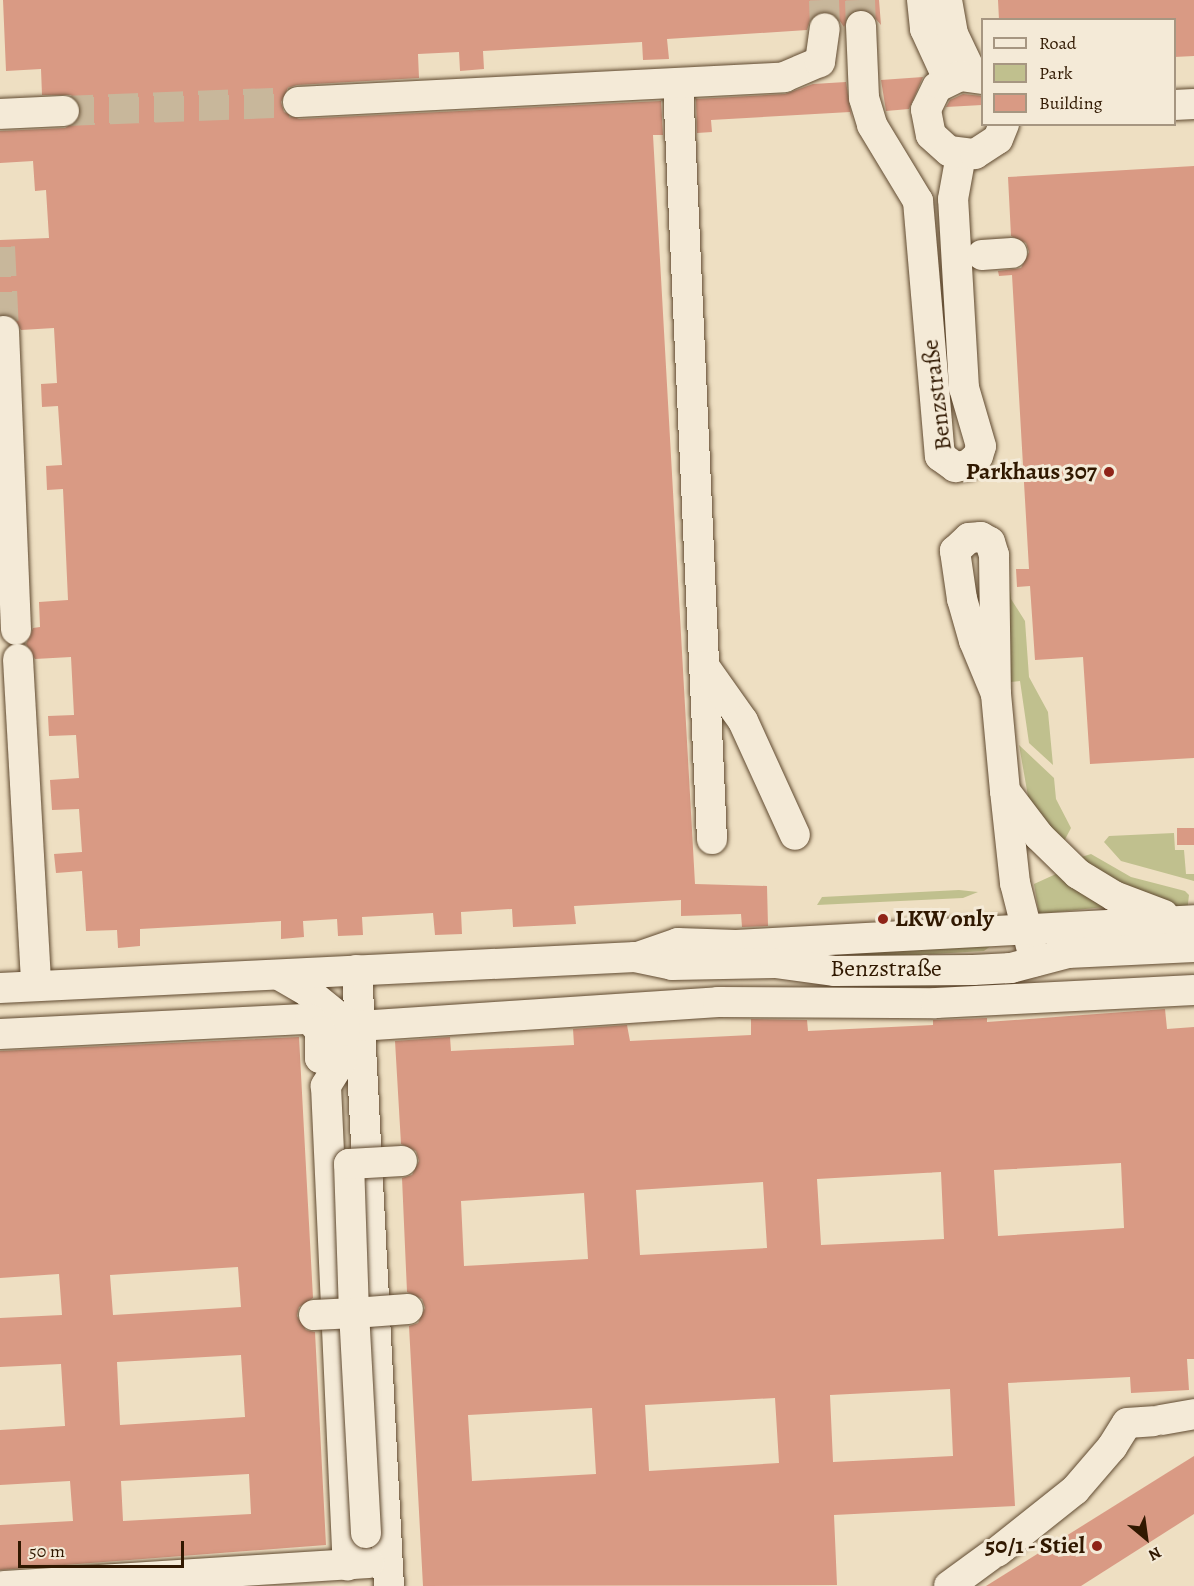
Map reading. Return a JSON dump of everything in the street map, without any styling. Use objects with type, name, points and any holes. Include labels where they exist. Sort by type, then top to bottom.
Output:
[{"type":"street","points":[[922,0],[932,51],[968,78]]},
{"type":"street","points":[[947,0],[953,34],[968,78]]},
{"type":"street","name":"Benzstraße","points":[[861,26],[864,98],[873,125],[918,201],[940,456],[955,467],[968,465],[978,456],[981,446],[964,388],[953,199],[962,155]]},
{"type":"street","points":[[298,102],[678,85],[784,77],[808,69],[820,62],[825,28]]},
{"type":"street","points":[[968,78],[930,98],[926,122],[939,144],[962,155],[988,148],[1003,126]]},
{"type":"street","points":[[678,85],[712,839]]},
{"type":"street","points":[[1176,105],[1194,104]]},
{"type":"street","points":[[0,114],[64,111]]},
{"type":"street","points":[[982,255],[1012,253]]},
{"type":"street","points":[[4,331],[17,645],[36,986]]},
{"type":"street","points":[[704,666],[743,721],[795,835]]},
{"type":"street","points":[[996,694],[1015,883],[1035,962]]},
{"type":"street","name":"Benzstraße","points":[[1005,791],[1039,836],[1078,874],[1114,896],[1187,920]]},
{"type":"street","name":"Benzstraße","points":[[737,955],[774,940],[1187,920]]},
{"type":"street","points":[[0,988],[635,957],[678,943],[737,955]]},
{"type":"street","name":"Benzstraße","points":[[737,955],[835,971],[973,970],[1035,962],[1068,953],[1194,947]]},
{"type":"street","points":[[373,1569],[326,1086],[361,1025],[393,1006],[408,1003],[636,990],[635,957]]},
{"type":"street","points":[[357,970],[361,1025],[373,1569]]},
{"type":"street","points":[[279,975],[361,1025],[718,1002],[936,1003],[1194,990]]},
{"type":"street","points":[[0,1034],[310,1019],[320,1031],[320,1058],[342,1060]]},
{"type":"street","points":[[373,1569],[366,1533],[354,1313],[349,1164],[402,1161]]},
{"type":"street","points":[[314,1315],[408,1310]]},
{"type":"street","points":[[949,1586],[994,1554],[1075,1490],[1112,1447],[1127,1423],[1157,1421],[1194,1414]]},
{"type":"street","points":[[4,1586],[373,1569]]},
{"type":"green space","points":[[997,545],[1005,545],[1011,599],[1025,621],[1029,677],[1048,712],[1053,765],[1029,743],[1020,681],[1011,682]]},
{"type":"green space","points":[[1019,745],[1054,778],[1056,799],[1071,828],[1060,849],[1029,802]]},
{"type":"green space","points":[[1174,833],[1175,850],[1184,850],[1186,874],[1194,874],[1194,881],[1121,861],[1104,842],[1109,836]]},
{"type":"green space","points":[[1091,854],[1131,877],[1185,891],[1189,895],[1187,912],[1156,904],[1072,860]]},
{"type":"green space","points":[[1056,874],[1104,907],[1039,914],[1034,884]]},
{"type":"green space","points":[[959,890],[978,892],[963,898],[817,905],[822,897]]},
{"type":"green space","points":[[992,945],[984,951],[866,958],[851,953]]},
{"type":"building","points":[[3,0],[879,0],[881,25],[869,11],[861,9],[851,12],[844,27],[835,14],[819,12],[811,18],[807,30],[667,39],[669,59],[643,60],[642,42],[483,51],[484,69],[460,71],[459,52],[418,54],[419,78],[297,85],[288,88],[281,102],[284,112],[299,119],[661,101],[663,135],[653,135],[695,884],[767,886],[768,926],[742,927],[741,914],[681,916],[681,900],[574,906],[576,924],[513,927],[512,909],[461,912],[462,934],[435,935],[433,913],[362,917],[363,935],[338,936],[337,919],[303,921],[304,937],[281,939],[281,921],[140,929],[140,946],[118,948],[117,930],[86,931],[82,871],[56,873],[54,854],[82,852],[79,809],[52,810],[50,780],[79,778],[76,735],[49,736],[48,716],[74,715],[71,657],[35,659],[26,644],[33,628],[40,627],[39,602],[68,600],[63,489],[47,490],[46,466],[62,465],[58,406],[42,407],[41,384],[57,383],[54,328],[21,330],[12,316],[0,315],[0,240],[49,238],[46,190],[35,191],[33,161],[0,163],[0,131],[65,128],[79,119],[81,110],[71,95],[42,95],[41,69],[6,71]]},
{"type":"building","points":[[998,0],[1194,0],[1194,56],[1176,57],[1176,18],[999,18]]},
{"type":"building","points":[[923,77],[909,109],[886,111],[881,80]]},
{"type":"building","points":[[846,82],[852,120],[850,112],[711,120],[712,132],[697,133],[696,99],[785,94],[813,84]]},
{"type":"building","points":[[963,94],[981,96],[981,105],[946,107],[950,100]]},
{"type":"building","name":"Parkhaus 307","points":[[1194,166],[1194,758],[1090,764],[1083,657],[1035,660],[1030,586],[1017,587],[1016,569],[1029,569],[1012,275],[999,276],[998,271],[1021,268],[1029,252],[1026,243],[1011,236],[1008,177]]},
{"type":"building","points":[[1177,828],[1194,828],[1194,845],[1177,845]]},
{"type":"building","points":[[1165,1009],[1167,1029],[1194,1027],[1194,1359],[1187,1359],[1189,1390],[1131,1393],[1130,1377],[1008,1383],[1015,1506],[834,1515],[837,1585],[423,1586],[409,1326],[418,1323],[425,1308],[422,1299],[407,1292],[402,1178],[412,1175],[419,1161],[416,1151],[401,1144],[395,1041],[450,1037],[451,1051],[574,1045],[573,1029],[627,1025],[630,1041],[751,1035],[751,1019],[807,1020],[808,1031],[933,1025],[933,1020],[987,1018],[987,1022]],"holes":[[[1121,1163],[1124,1228],[998,1236],[994,1170]],[[941,1172],[944,1239],[821,1245],[817,1179]],[[763,1182],[767,1248],[640,1255],[636,1190]],[[584,1193],[588,1259],[464,1266],[461,1201]],[[950,1389],[953,1456],[833,1462],[830,1395]],[[775,1398],[779,1463],[649,1471],[645,1405]],[[592,1408],[596,1474],[472,1481],[468,1415]]]},
{"type":"building","points":[[299,1037],[313,1298],[299,1307],[297,1316],[306,1330],[315,1332],[326,1545],[0,1570],[0,1525],[73,1521],[70,1481],[0,1485],[0,1430],[65,1426],[61,1364],[0,1367],[0,1318],[62,1315],[59,1274],[0,1278],[0,1051]],"holes":[[[238,1267],[241,1307],[113,1315],[110,1275]],[[241,1355],[245,1417],[120,1425],[117,1362]],[[249,1474],[251,1514],[123,1521],[121,1481]]]},
{"type":"building","name":"50/1 - Stiel","points":[[1194,1456],[1194,1514],[1081,1586],[986,1586]]},
{"type":"tunnel","points":[[824,0],[825,28]]},
{"type":"tunnel","points":[[860,0],[861,26]]},
{"type":"tunnel","points":[[64,111],[298,102]]},
{"type":"tunnel","points":[[0,247],[4,331]]},
{"type":"place","name":"Parkhaus 307","points":[[1109,472]]},
{"type":"place","name":"LKW only","points":[[883,919]]},
{"type":"place","name":"50/1 - Stiel","points":[[1097,1546]]}]
